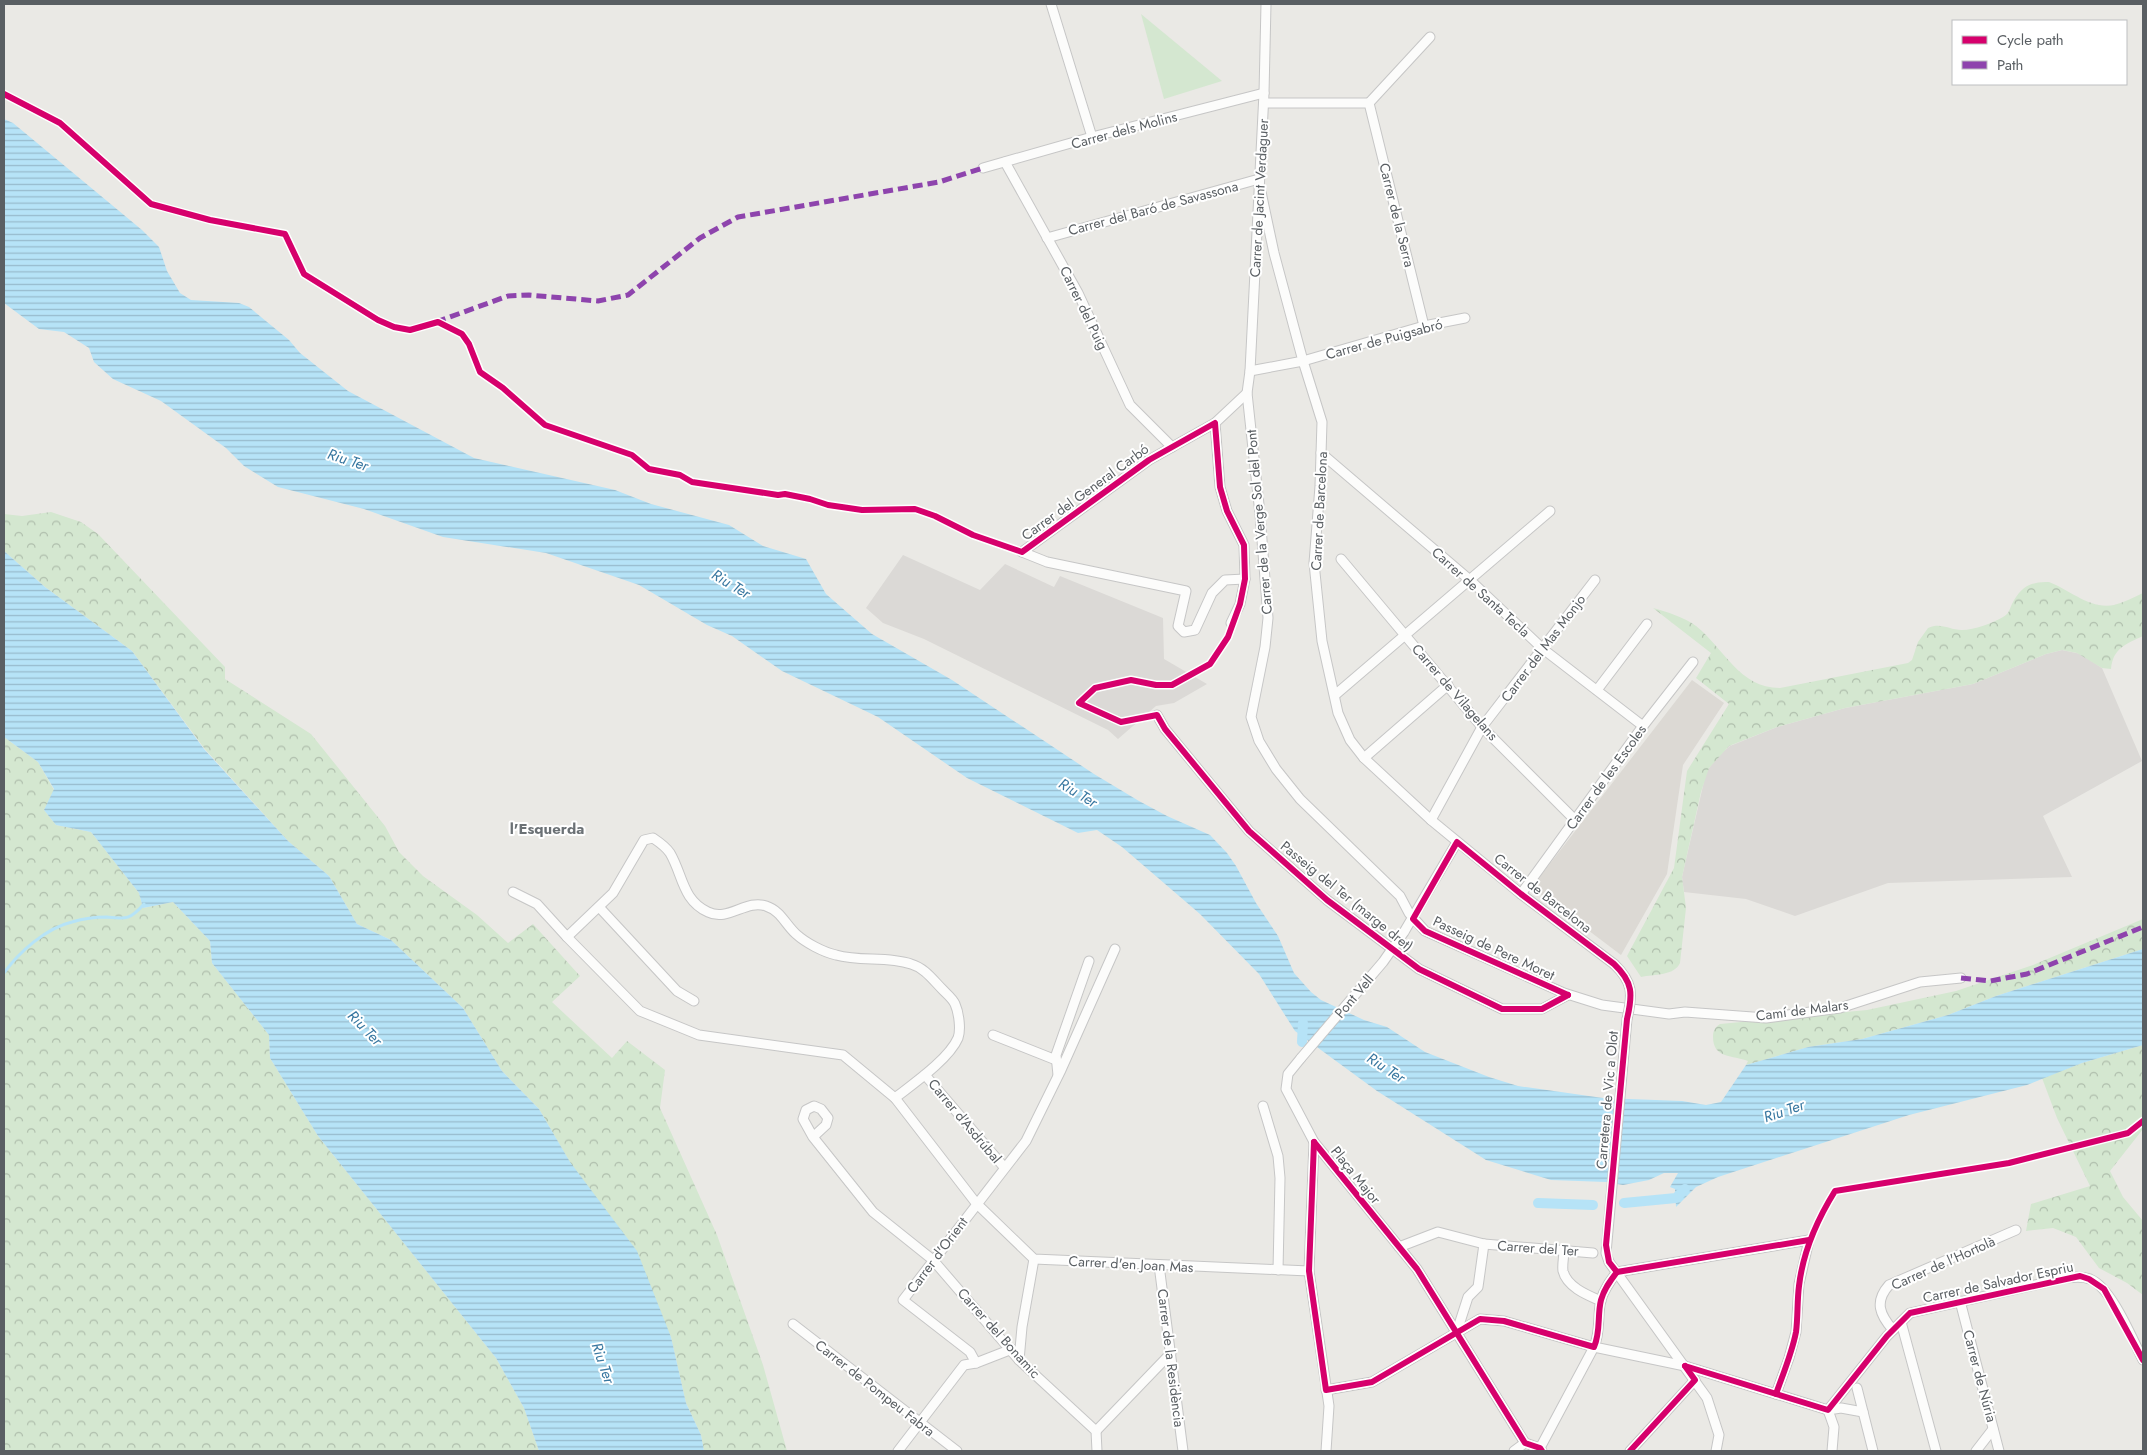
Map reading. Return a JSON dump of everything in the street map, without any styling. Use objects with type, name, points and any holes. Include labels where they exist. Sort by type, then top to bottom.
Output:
[{"type":"street","points":[[1051,4],[1092,138]]},
{"type":"street","name":"Carrer de Jacint Verdaguer","points":[[1247,393],[1250,371],[1264,98],[1266,4]]},
{"type":"street","points":[[1264,98],[1369,103],[1430,37]]},
{"type":"street","name":"Carrer dels Molins","points":[[983,168],[1092,138],[1264,98]]},
{"type":"street","name":"Carrer de la Serra","points":[[1369,103],[1424,326]]},
{"type":"street","name":"Carrer del Puig","points":[[1005,162],[1078,293],[1130,406],[1172,447]]},
{"type":"street","name":"Carrer del Baró de Savassona","points":[[1047,238],[1259,179]]},
{"type":"street","name":"Carrer de Barcelona","points":[[1259,179],[1274,253],[1303,361],[1322,422],[1314,563],[1322,641],[1336,695],[1338,713],[1350,740],[1364,758],[1431,820],[1522,894],[1614,964]]},
{"type":"street","name":"Carrer de Puigsabró","points":[[1250,371],[1303,361],[1424,326],[1465,318]]},
{"type":"street","name":"Carrer del General Carbó","points":[[1245,579],[1225,580],[1212,593],[1195,630],[1184,632],[1178,626],[1186,591],[1047,562],[1022,552],[1149,460],[1215,422],[1247,393]]},
{"type":"street","name":"Carrer de la Verge Sol del Pont","points":[[1247,393],[1260,514],[1268,618],[1265,647],[1251,717],[1259,741],[1276,769],[1300,799],[1400,896],[1413,919]]},
{"type":"street","points":[[1215,422],[1220,487],[1227,511],[1244,545],[1245,579],[1240,604],[1231,623]]},
{"type":"street","name":"Carrer de Santa Tecla","points":[[1321,453],[1471,581],[1543,649],[1643,726]]},
{"type":"street","points":[[1336,695],[1471,581],[1550,511]]},
{"type":"street","name":"Carrer de Vilagelans","points":[[1341,559],[1482,727],[1575,820]]},
{"type":"street","name":"Carrer del Mas Monjo","points":[[1431,820],[1482,727],[1595,580]]},
{"type":"street","points":[[1597,690],[1647,624]]},
{"type":"street","name":"Carrer de les Escoles","points":[[1522,894],[1643,726],[1693,662]]},
{"type":"street","points":[[1364,758],[1448,685]]},
{"type":"street","name":"Passeig del Ter (marge dret)","points":[[1157,716],[1171,736],[1249,831],[1327,900],[1419,969],[1502,1009],[1542,1009],[1568,994]]},
{"type":"street","points":[[567,937],[612,893],[644,840],[653,838],[669,852],[690,899],[711,914],[724,915],[753,905],[765,906],[785,918],[796,934],[837,956],[890,959],[913,964],[927,972],[955,1004],[959,1020],[958,1037],[949,1051],[925,1075],[895,1098]]},
{"type":"street","name":"Pont Vell","points":[[1314,1142],[1286,1090],[1288,1074],[1383,962],[1413,919],[1457,842]]},
{"type":"street","points":[[513,892],[537,904],[640,1011],[700,1036],[843,1055],[895,1098],[976,1203],[1034,1259],[1022,1326],[1019,1360]]},
{"type":"street","points":[[599,907],[677,991],[694,1001]]},
{"type":"street","name":"Passeig de Pere Moret","points":[[1413,919],[1425,931],[1568,994],[1602,1005],[1669,1014]]},
{"type":"street","name":"Carrer d'Orient","points":[[976,1363],[970,1352],[903,1300],[976,1203],[1026,1141],[1058,1076],[1115,949]]},
{"type":"street","points":[[1058,1076],[1056,1055],[1089,961]]},
{"type":"street","name":"Carretera de Vic a Olot","points":[[1614,964],[1623,973],[1632,994],[1627,1019],[1606,1245],[1609,1262],[1617,1272]]},
{"type":"street","name":"Camí de Malars","points":[[1669,1014],[1685,1012],[1775,1017],[1840,1008],[1920,982],[1961,978]]},
{"type":"street","points":[[993,1035],[1056,1060]]},
{"type":"street","name":"Carrer d'Asdrúbal","points":[[925,1075],[1004,1167]]},
{"type":"street","points":[[1263,1106],[1278,1156],[1280,1178],[1278,1270]]},
{"type":"street","name":"Carrer del Bonamic","points":[[813,1137],[873,1212],[933,1260],[1012,1349],[1019,1360],[1096,1430]]},
{"type":"street","name":"Plaça Major","points":[[1314,1142],[1399,1247],[1435,1296],[1525,1444]]},
{"type":"street","name":"Plaça Major","points":[[1314,1142],[1309,1271],[1329,1406],[1326,1451]]},
{"type":"street","name":"Carrer de l'Hortolà","points":[[1893,1330],[1882,1318],[1880,1303],[1883,1292],[1889,1285],[2016,1230]]},
{"type":"street","name":"Carrer del Ter","points":[[1399,1247],[1438,1232],[1484,1244],[1593,1253]]},
{"type":"street","points":[[1514,1451],[1525,1444],[1541,1450],[1599,1336],[1601,1301],[1608,1283],[1617,1272],[1809,1240],[1799,1284],[1796,1332],[1776,1394]]},
{"type":"street","points":[[1456,1331],[1468,1297],[1478,1287],[1484,1244]]},
{"type":"street","points":[[1564,1250],[1563,1271],[1570,1282],[1580,1292],[1601,1301]]},
{"type":"street","name":"Carrer d'en Joan Mas","points":[[1034,1259],[1309,1271]]},
{"type":"street","name":"Carrer de la Residència","points":[[1160,1265],[1183,1451]]},
{"type":"street","points":[[1617,1272],[1707,1398],[1719,1436],[1716,1451]]},
{"type":"street","name":"Carrer de Salvador Espriu","points":[[1828,1410],[1893,1330],[1910,1313],[2066,1278],[2080,1276],[2098,1284],[2109,1296],[2143,1360]]},
{"type":"street","name":"Carrer de Núria","points":[[1960,1301],[1999,1451]]},
{"type":"street","points":[[1326,1390],[1372,1382],[1456,1331],[1480,1319],[1504,1322],[1594,1347],[1685,1366],[1828,1410],[1841,1408],[1863,1412]]},
{"type":"street","points":[[1901,1322],[1936,1451]]},
{"type":"street","name":"Carrer de Pompeu Fabra","points":[[793,1324],[957,1451]]},
{"type":"street","points":[[898,1451],[964,1365],[976,1363],[1012,1349]]},
{"type":"street","points":[[1098,1451],[1096,1430],[1171,1354]]},
{"type":"street","points":[[1630,1451],[1695,1380]]},
{"type":"street","points":[[1857,1388],[1873,1451]]},
{"type":"street","points":[[1828,1410],[1834,1427],[1832,1451]]},
{"type":"street","points":[[1976,1451],[1993,1429]]},
{"type":"shaded area","points":[[903,555],[980,590],[1005,564],[1054,587],[1060,576],[1163,618],[1164,659],[1207,684],[1174,703],[1156,706],[1118,739],[1108,730],[924,639],[883,623],[866,608]]},
{"type":"shaded area","points":[[2062,650],[2081,654],[2102,668],[2142,761],[2043,816],[2072,877],[1888,883],[1795,916],[1746,899],[1684,892],[1682,877],[1705,777],[1718,756],[1730,746],[1777,727],[1845,708],[1973,684],[2046,654]]},
{"type":"shaded area","points":[[1692,680],[1724,703],[1683,765],[1667,874],[1621,955],[1535,890],[1535,883]]},
{"type":"green space","points":[[1141,14],[1222,81],[1164,99]]},
{"type":"green space","points":[[51,512],[81,522],[98,534],[225,667],[225,679],[311,734],[385,826],[399,852],[423,876],[477,915],[508,943],[533,924],[580,976],[552,1002],[612,1058],[627,1041],[665,1070],[660,1108],[717,1235],[763,1365],[787,1451],[704,1451],[701,1435],[686,1403],[671,1337],[539,1109],[502,1071],[463,1008],[391,940],[357,924],[329,876],[288,841],[204,748],[132,651],[45,587],[4,551],[4,514],[22,516]]},
{"type":"green space","points":[[2049,582],[2089,602],[2105,606],[2118,604],[2143,593],[2143,636],[2126,644],[2118,651],[2114,656],[2111,669],[2102,668],[2077,653],[2062,650],[2046,654],[1973,684],[1845,708],[1777,727],[1729,746],[1709,768],[1701,792],[1682,877],[1686,908],[1680,963],[1673,970],[1664,974],[1641,977],[1627,956],[1674,868],[1687,771],[1729,704],[1696,678],[1711,653],[1653,608],[1681,617],[1696,626],[1733,665],[1754,681],[1766,686],[1780,688],[1908,663],[1912,660],[1918,642],[1928,628],[1937,626],[1967,630],[1989,624],[2007,615],[2015,598],[2026,587],[2031,584]]},
{"type":"green space","points":[[4,737],[38,762],[54,790],[44,810],[56,825],[91,832],[139,893],[143,908],[173,902],[210,941],[212,963],[269,1035],[270,1058],[318,1136],[496,1358],[524,1408],[539,1451],[4,1451]]},
{"type":"green space","points":[[2143,919],[2143,949],[1996,996],[1948,1015],[1862,1039],[1808,1047],[1746,1065],[1748,1061],[1720,1053],[1714,1044],[1714,1031],[1720,1024],[1867,1010],[1956,991],[2033,965]]},
{"type":"green space","points":[[2143,1045],[2143,1129],[2110,1171],[2123,1197],[2143,1221],[2143,1295],[2127,1283],[2099,1268],[2076,1237],[2053,1228],[2026,1231],[2031,1204],[2090,1186],[2057,1118],[2042,1078],[2082,1063]]},
{"type":"water","name":"Riu Ter","points":[[4,119],[13,123],[142,230],[159,247],[167,271],[180,293],[191,300],[239,303],[249,307],[289,340],[300,353],[348,391],[474,458],[615,490],[651,504],[729,525],[763,546],[806,559],[826,594],[872,634],[952,680],[1094,774],[1139,801],[1210,835],[1236,866],[1256,903],[1278,936],[1294,973],[1311,992],[1321,1000],[1364,1020],[1387,1027],[1425,1052],[1489,1077],[1518,1086],[1603,1098],[1682,1101],[1706,1105],[1721,1102],[1746,1065],[1808,1047],[1862,1039],[1948,1015],[1996,996],[2143,949],[2143,1045],[2082,1063],[2027,1085],[1909,1115],[1718,1177],[1696,1187],[1676,1207],[1675,1189],[1670,1187],[1678,1173],[1664,1173],[1649,1180],[1623,1185],[1606,1182],[1551,1180],[1486,1160],[1377,1091],[1295,1031],[1259,974],[1200,914],[1122,847],[1097,830],[1078,833],[967,778],[878,717],[782,671],[732,636],[707,625],[639,585],[546,553],[443,537],[364,509],[278,487],[244,466],[226,448],[161,401],[113,379],[94,362],[89,348],[64,332],[39,329],[4,303]]},
{"type":"water","name":"Riu Ter","points":[[4,551],[45,587],[132,651],[204,749],[288,841],[329,876],[357,924],[391,940],[463,1008],[502,1071],[539,1109],[570,1162],[637,1251],[671,1337],[686,1403],[701,1435],[704,1451],[539,1451],[524,1408],[496,1358],[318,1136],[270,1058],[269,1035],[212,963],[210,941],[173,902],[143,908],[139,893],[91,832],[56,825],[44,810],[54,789],[38,762],[4,737]]},
{"type":"waterway","points":[[4,973],[25,949],[43,935],[62,925],[85,919],[131,916],[144,904]]},
{"type":"waterway","points":[[1302,1042],[1303,1023]]},
{"type":"waterway","points":[[1624,1203],[1676,1198],[1685,1189]]},
{"type":"waterway","points":[[1538,1203],[1593,1205]]},
{"type":"marked path","points":[[436,322],[508,296],[529,295],[598,301],[628,295],[700,238],[738,217],[939,182],[983,168]]},
{"type":"marked path","points":[[1961,978],[1990,981],[2027,974],[2143,927]]},
{"type":"cycle path","points":[[4,94],[60,123],[151,204],[210,220],[285,234],[304,274],[378,320],[394,327],[410,330],[438,322],[462,334],[469,344],[480,372],[503,388],[545,425],[632,455],[649,469],[680,475],[692,482],[778,495],[785,494],[828,505],[862,510],[915,509],[935,516],[973,535],[1022,552],[1149,460],[1215,423],[1220,487],[1227,511],[1244,545],[1245,579],[1240,604],[1228,637],[1210,664],[1172,685],[1156,685],[1131,680],[1095,688],[1079,703],[1121,722],[1157,715],[1165,729],[1249,831],[1327,900],[1419,969],[1502,1009],[1542,1009],[1568,995]]},
{"type":"cycle path","points":[[1568,995],[1425,931],[1413,919],[1457,842],[1521,894],[1614,964],[1628,983],[1631,995],[1627,1019],[1606,1245],[1609,1262],[1617,1272]]},
{"type":"cycle path","points":[[1776,1394],[1790,1356],[1796,1332],[1798,1292],[1807,1248],[1822,1213],[1835,1191],[2009,1163],[2128,1133],[2143,1121]]},
{"type":"cycle path","points":[[1314,1142],[1309,1271],[1326,1390],[1372,1382],[1480,1319],[1504,1321],[1594,1347],[1601,1300],[1617,1272]]},
{"type":"cycle path","points":[[1314,1142],[1417,1269],[1525,1443],[1540,1448],[1542,1451]]},
{"type":"cycle path","points":[[1617,1272],[1809,1240]]},
{"type":"cycle path","points":[[1685,1366],[1828,1410],[1887,1336],[1910,1313],[2080,1276],[2089,1279],[2104,1289],[2143,1360]]},
{"type":"cycle path","points":[[1630,1451],[1695,1380],[1685,1366]]},
{"type":"district","name":"l'Esquerda","points":[[547,829]]}]
